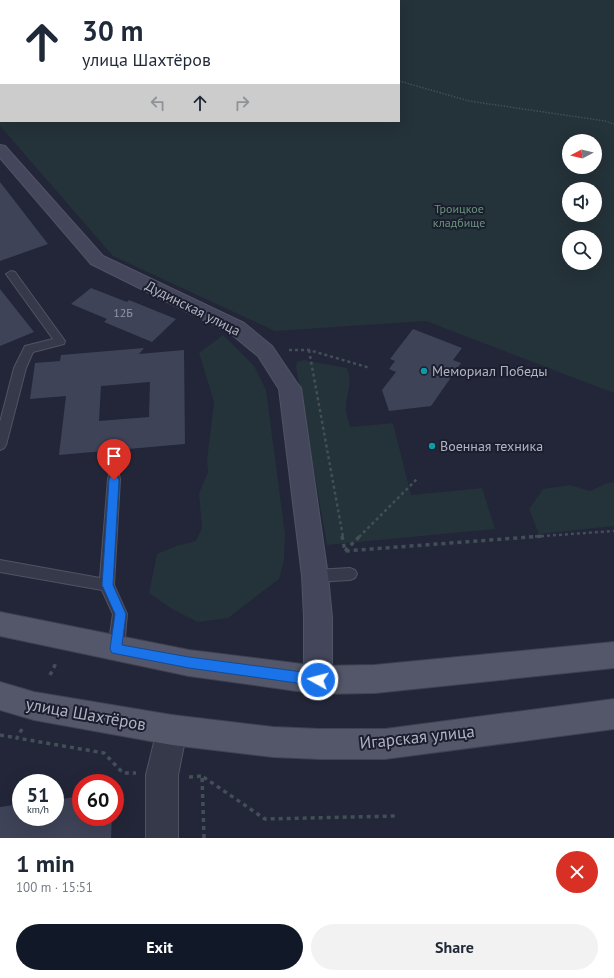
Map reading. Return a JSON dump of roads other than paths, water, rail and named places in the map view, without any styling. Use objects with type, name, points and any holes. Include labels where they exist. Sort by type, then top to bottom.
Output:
[{"type":"main road","points":[[0,624],[189,663],[318,680],[375,679],[614,655]]},
{"type":"main road","name":"улица Шахтёров","points":[[0,696],[34,706],[172,730]]},
{"type":"main road","name":"Игарская улица","points":[[172,730],[273,742],[385,744],[614,714]]},
{"type":"street","name":"Дудинская улица","points":[[0,149],[97,260],[237,328],[256,342],[264,351],[290,388],[314,576],[319,628],[318,680]]},
{"type":"street","points":[[162,838],[162,775],[172,730]]},
{"type":"lane","points":[[0,445],[20,368],[29,349],[60,341],[11,274]]},
{"type":"lane","points":[[114,480],[107,585],[120,614],[116,649]]},
{"type":"lane","points":[[0,566],[107,585]]},
{"type":"lane","points":[[314,576],[350,574]]},
{"type":"place","name":"Мемориал Победы","points":[[424,371]]},
{"type":"place","name":"Военная техника","points":[[432,446]]},
{"type":"park label","name":"Троицкое кладбище","points":[[459,215]]}]
